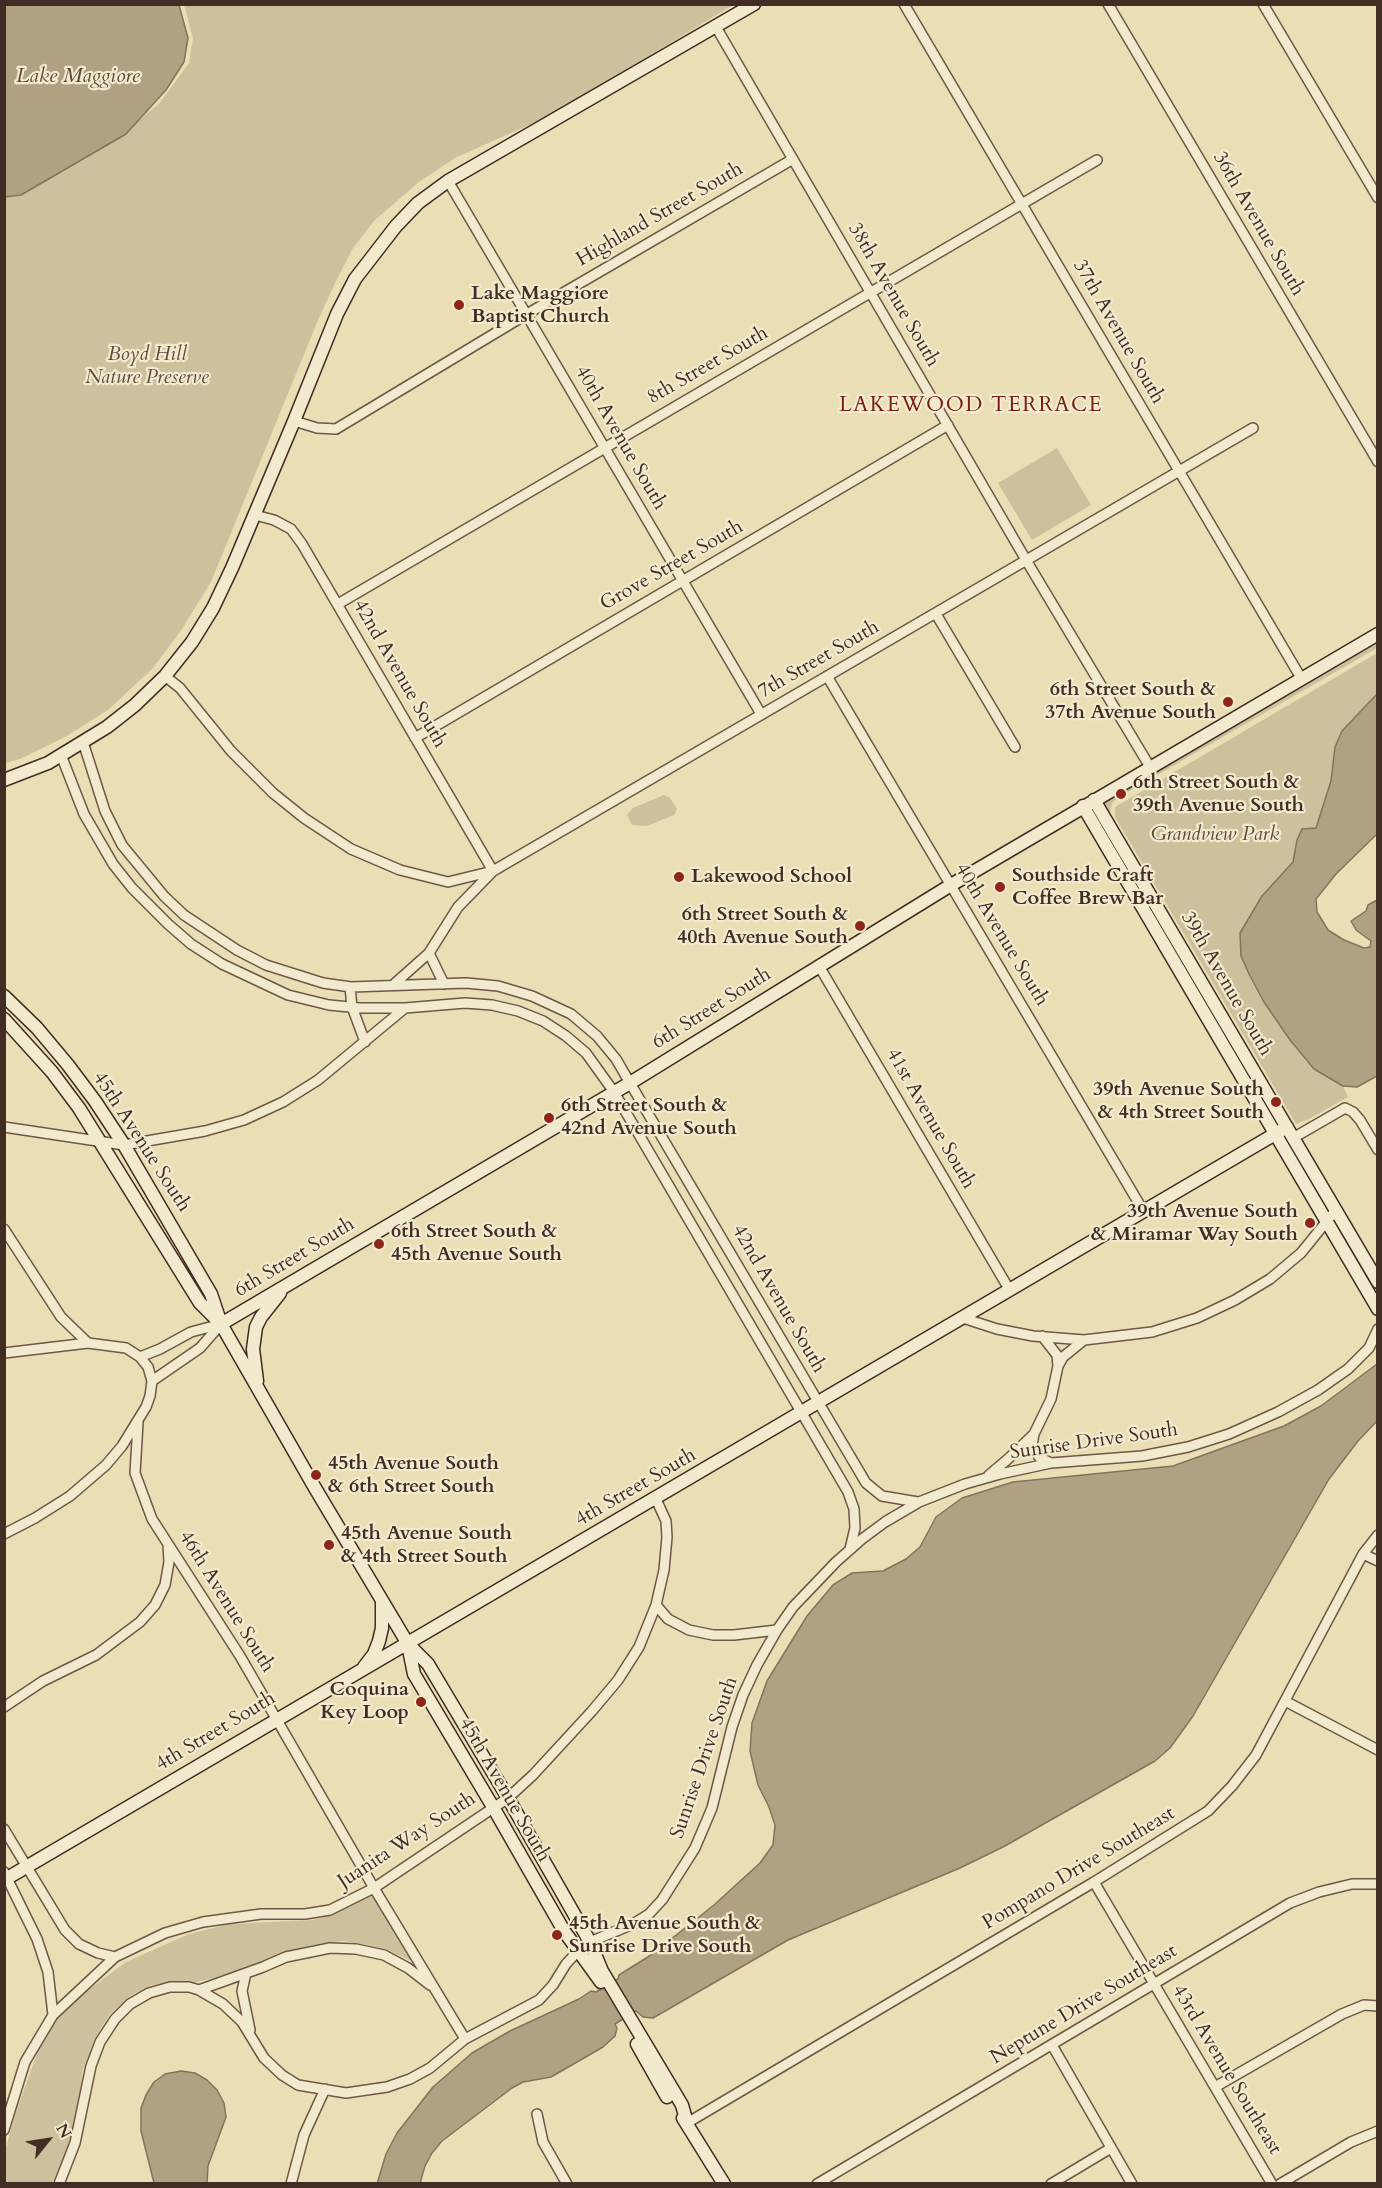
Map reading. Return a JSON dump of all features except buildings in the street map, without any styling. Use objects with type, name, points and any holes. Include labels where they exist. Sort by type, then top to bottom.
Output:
[{"type":"street","points":[[4,780],[48,763],[107,727],[135,705],[165,676],[192,642],[213,608],[232,568],[336,314],[355,279],[396,226],[418,202],[448,181],[754,4]]},
{"type":"street","name":"37th Avenue South","points":[[904,4],[1301,678]]},
{"type":"street","name":"36th Avenue South","points":[[1108,4],[1377,462]]},
{"type":"street","points":[[1263,4],[1377,198]]},
{"type":"street","name":"38th Avenue South","points":[[716,27],[1026,560],[1150,767]]},
{"type":"street","name":"Highland Street South","points":[[294,421],[317,428],[336,429],[527,314],[793,159]]},
{"type":"street","name":"8th Street South","points":[[338,604],[1097,160]]},
{"type":"street","name":"40th Avenue South","points":[[448,181],[761,714]]},
{"type":"street","name":"Grove Street South","points":[[415,738],[948,425]]},
{"type":"street","name":"7th Street South","points":[[393,985],[429,954],[442,929],[458,907],[494,871],[1253,428]]},
{"type":"street","name":"42nd Avenue South","points":[[255,515],[274,520],[291,530],[302,544],[494,871]]},
{"type":"street","points":[[936,614],[1015,747]]},
{"type":"street","name":"6th Street South","points":[[140,1357],[190,1332],[220,1324],[630,1083],[951,885],[1377,634]]},
{"type":"street","points":[[165,676],[180,688],[231,751],[273,793],[304,818],[351,849],[400,870],[448,882],[494,871]]},
{"type":"street","name":"40th Avenue South","points":[[827,676],[1144,1212]]},
{"type":"street","name":"42nd Avenue South","points":[[83,742],[105,811],[122,845],[164,896],[184,915],[266,965],[323,983],[350,987],[466,983],[498,986],[532,996],[571,1014],[597,1036],[616,1059],[866,1483],[882,1496],[919,1502]]},
{"type":"street","name":"42nd Avenue South","points":[[61,755],[84,814],[98,841],[132,888],[191,944],[214,959],[288,995],[329,1005],[352,1008],[405,1008],[474,1003],[518,1011],[543,1021],[586,1053],[614,1092],[838,1475],[854,1509],[855,1528],[850,1549]]},
{"type":"street","name":"39th Avenue South","points":[[1089,803],[1287,1127],[1377,1282]]},
{"type":"street","name":"39th Avenue South","points":[[1089,803],[1275,1134],[1377,1309]]},
{"type":"street","points":[[429,954],[444,984]]},
{"type":"street","name":"41st Avenue South","points":[[819,966],[1009,1290]]},
{"type":"street","points":[[350,987],[352,1008],[365,1042]]},
{"type":"street","name":"45th Avenue South","points":[[4,996],[37,1028],[68,1065],[124,1144],[211,1294],[220,1324],[258,1390],[408,1644],[428,1664],[508,1798],[590,1942],[606,1984]]},
{"type":"street","points":[[4,1127],[124,1144],[196,1133],[244,1120],[283,1102],[309,1085],[405,1008]]},
{"type":"street","name":"45th Avenue South","points":[[4,1018],[52,1072],[101,1142],[200,1303],[220,1324]]},
{"type":"street","points":[[1293,1138],[1345,1108],[1353,1112],[1360,1120],[1377,1150]]},
{"type":"street","name":"4th Street South","points":[[6,1876],[27,1868],[276,1719],[656,1499],[1287,1127]]},
{"type":"street","points":[[661,1172],[677,1163]]},
{"type":"street","points":[[963,1318],[997,1329],[1084,1340],[1152,1332],[1197,1318],[1270,1279],[1301,1252],[1335,1211]]},
{"type":"street","points":[[4,1229],[61,1317],[88,1343]]},
{"type":"street","points":[[258,1390],[253,1349],[256,1327],[286,1285]]},
{"type":"street","name":"6th Street South","points":[[152,1381],[200,1348],[220,1324]]},
{"type":"street","name":"Sunrise Drive South","points":[[59,2184],[75,2143],[91,2066],[100,2042],[115,2019],[130,2004],[149,1993],[170,1987],[189,1987],[199,1990],[223,2004],[242,2022],[264,2058],[282,2075],[298,2085],[346,2093],[387,2087],[410,2079],[430,2068],[465,2039],[539,2000],[554,1985],[566,1964],[578,1951],[590,1942],[633,1924],[649,1914],[662,1900],[695,1848],[712,1808],[732,1726],[743,1695],[777,1630],[793,1607],[850,1549],[885,1522],[919,1502],[985,1478],[1051,1463],[1142,1456],[1188,1447],[1230,1434],[1318,1390],[1348,1369],[1369,1348],[1377,1329]]},
{"type":"street","points":[[1042,1336],[1057,1355],[1058,1366],[1051,1400],[1034,1434],[1032,1445],[1039,1457],[1051,1463]]},
{"type":"street","points":[[1058,1366],[1063,1358],[1084,1340]]},
{"type":"street","points":[[4,1353],[88,1343],[126,1348],[140,1357],[148,1367],[152,1381],[150,1396],[138,1423],[122,1446],[89,1482],[35,1518],[4,1534]]},
{"type":"street","name":"46th Avenue South","points":[[138,1423],[135,1473],[152,1519],[240,1656],[374,1888],[465,2039]]},
{"type":"street","points":[[985,1478],[1034,1434]]},
{"type":"street","name":"Juanita Way South","points":[[4,2130],[25,2062],[53,2015],[115,1957],[165,1933],[203,1922],[261,1914],[305,1914],[330,1910],[374,1888],[508,1798],[563,1745],[618,1680],[639,1647],[656,1605],[664,1570],[667,1537],[666,1521],[656,1499]]},
{"type":"street","name":"Pompano Drive Southeast","points":[[687,2122],[1094,1882],[1208,1812],[1256,1755],[1363,1554],[1377,1535]]},
{"type":"street","points":[[4,1707],[43,1681],[96,1655],[140,1622],[155,1605],[165,1585],[169,1562],[168,1543]]},
{"type":"street","points":[[1363,1554],[1377,1561]]},
{"type":"street","points":[[362,1670],[374,1654],[379,1641],[382,1628],[382,1601]]},
{"type":"street","points":[[656,1605],[668,1619],[689,1630],[705,1634],[734,1635],[777,1630]]},
{"type":"street","name":"45th Avenue South","points":[[408,1644],[414,1674],[564,1931],[606,1984]]},
{"type":"street","points":[[1285,1701],[1377,1750]]},
{"type":"street","points":[[4,1829],[65,1930],[79,1944],[98,1953],[115,1957]]},
{"type":"street","points":[[6,1876],[37,1939],[48,1972],[53,2015]]},
{"type":"street","name":"43rd Avenue Southeast","points":[[1094,1882],[1272,2184]]},
{"type":"street","name":"Neptune Drive Southeast","points":[[817,2184],[1290,1903],[1352,1884],[1377,1884]]},
{"type":"street","points":[[199,1990],[286,1957],[330,1948],[356,1949],[384,1955],[408,1968],[436,1990]]},
{"type":"street","points":[[246,1973],[242,1991],[252,2037]]},
{"type":"street","points":[[606,1984],[682,2105],[687,2122],[723,2184]]},
{"type":"street","points":[[1215,2087],[1342,2014],[1364,2005],[1377,2006]]},
{"type":"street","points":[[1052,2045],[1132,2184]]},
{"type":"street","points":[[291,2184],[304,2135],[325,2089]]},
{"type":"street","points":[[537,2114],[543,2142],[567,2184]]},
{"type":"street","points":[[1280,2184],[1351,2142],[1377,2131]]},
{"type":"street","points":[[1051,2184],[1111,2148]]},
{"type":"green space","name":"Boyd Hill Nature Preserve","points":[[184,5],[733,5],[551,115],[455,158],[419,182],[374,221],[353,248],[336,281],[211,582],[182,629],[153,668],[108,710],[65,737],[20,759],[5,763],[5,197],[21,194],[126,134],[159,104],[189,63],[193,38]]},
{"type":"green space","points":[[1057,448],[1091,505],[1032,540],[998,483]]},
{"type":"green space","points":[[1377,640],[1377,648],[1119,797],[1112,803],[1110,814],[1102,801]]},
{"type":"green space","name":"Grandview Park","points":[[1377,653],[1377,694],[1342,731],[1335,747],[1331,781],[1316,828],[1297,840],[1293,862],[1262,896],[1240,933],[1241,956],[1264,1002],[1305,1060],[1314,1069],[1343,1086],[1348,1097],[1296,1124],[1115,817],[1115,807]]},
{"type":"green space","points":[[664,795],[670,798],[677,809],[674,815],[647,826],[632,825],[627,815],[633,808]]},
{"type":"green space","points":[[372,1894],[411,1961],[386,1949],[368,1945],[344,1941],[317,1944],[296,1949],[268,1961],[214,1978],[196,1982],[175,1981],[151,1985],[130,1996],[109,2015],[94,2040],[83,2069],[78,2106],[69,2142],[61,2167],[52,2183],[5,2183],[4,2155],[15,2115],[39,2048],[58,2017],[87,1991],[126,1962],[189,1934],[230,1924],[313,1920],[333,1915]]},
{"type":"water","name":"Lake Maggiore","points":[[5,4],[179,5],[188,38],[184,62],[166,90],[126,134],[21,195],[5,197]]},
{"type":"water","points":[[1377,694],[1377,834],[1336,874],[1316,899],[1317,912],[1328,930],[1364,948],[1370,947],[1371,941],[1356,930],[1351,921],[1377,900],[1377,1076],[1357,1087],[1343,1086],[1314,1069],[1290,1040],[1264,1002],[1249,974],[1241,956],[1240,933],[1262,896],[1293,862],[1297,840],[1302,829],[1316,828],[1331,781],[1335,747],[1342,731]]},
{"type":"water","points":[[1377,1364],[1377,1421],[1358,1441],[1329,1479],[1193,1716],[1170,1748],[1155,1761],[1003,1847],[960,1868],[788,1940],[653,2018],[643,2017],[636,2011],[615,2024],[617,2028],[615,2036],[603,2047],[551,2077],[523,2082],[512,2088],[442,2141],[425,2166],[420,2183],[377,2184],[386,2154],[397,2133],[433,2087],[472,2053],[510,2031],[579,1999],[591,1991],[596,1992],[618,1979],[619,1975],[651,1955],[714,1905],[760,1863],[773,1845],[775,1825],[758,1785],[750,1751],[752,1723],[767,1681],[807,1616],[833,1585],[852,1573],[883,1571],[906,1559],[920,1547],[936,1517],[962,1498],[1013,1482],[1173,1466],[1284,1426],[1321,1406]]},
{"type":"water","points":[[181,2071],[195,2073],[217,2090],[224,2103],[226,2117],[208,2166],[207,2183],[154,2183],[141,2131],[141,2108],[154,2082],[165,2074]]},
{"type":"place","name":"Lake Maggiore Baptist Church","points":[[459,305]]},
{"type":"place","name":"6th Street South & 37th Avenue South","points":[[1228,702]]},
{"type":"place","name":"6th Street South & 39th Avenue South","points":[[1121,794]]},
{"type":"place","name":"Lakewood School","points":[[679,877]]},
{"type":"place","name":"Southside Craft Coffee Brew Bar","points":[[1000,887]]},
{"type":"place","name":"6th Street South & 40th Avenue South","points":[[860,926]]},
{"type":"place","name":"39th Avenue South & 4th Street South","points":[[1276,1102]]},
{"type":"place","name":"6th Street South & 42nd Avenue South","points":[[549,1118]]},
{"type":"place","name":"39th Avenue South & Miramar Way South","points":[[1310,1223]]},
{"type":"place","name":"6th Street South & 45th Avenue South","points":[[379,1244]]},
{"type":"place","name":"45th Avenue South & 6th Street South","points":[[316,1475]]},
{"type":"place","name":"45th Avenue South & 4th Street South","points":[[329,1545]]},
{"type":"place","name":"Coquina Key Loop","points":[[421,1702]]},
{"type":"place","name":"45th Avenue South & Sunrise Drive South","points":[[557,1935]]},
{"type":"district","name":"LAKEWOOD TERRACE","points":[[971,406]]}]
